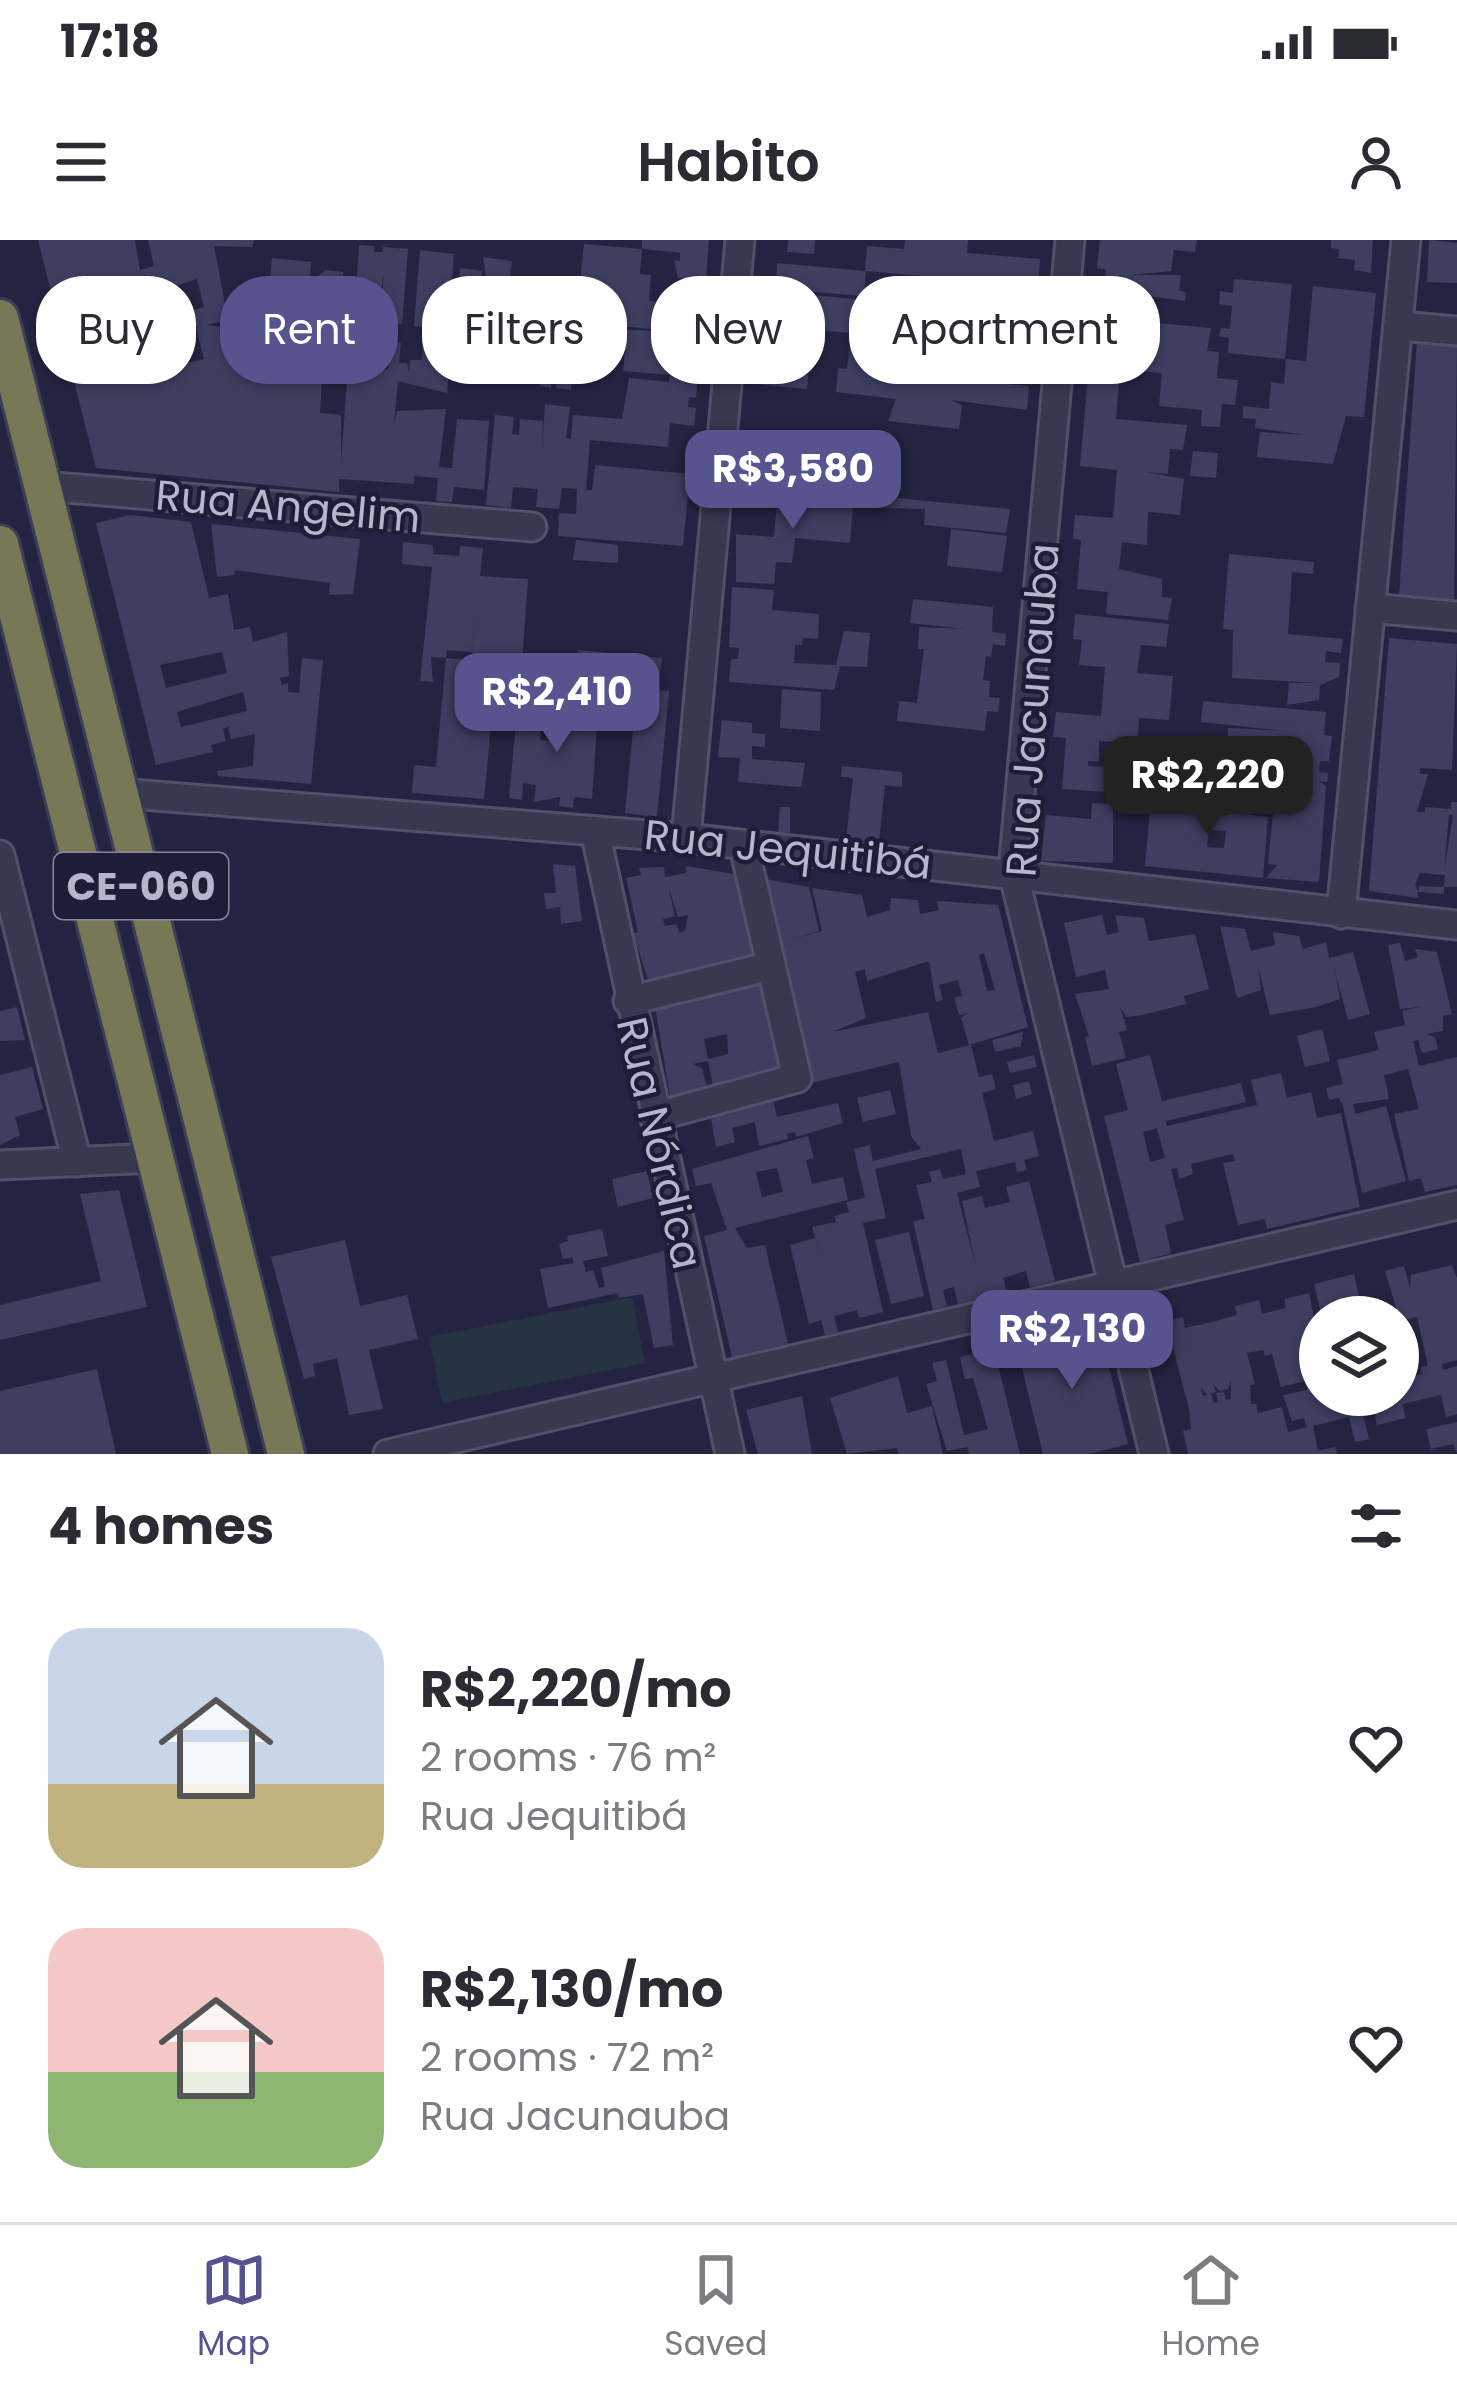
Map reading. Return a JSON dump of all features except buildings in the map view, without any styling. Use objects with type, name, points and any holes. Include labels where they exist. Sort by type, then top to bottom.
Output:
[{"type":"highway","name":"CE-060","points":[[0,318],[286,1454]]},
{"type":"highway","name":"CE-060","points":[[0,544],[230,1454]]},
{"type":"street","points":[[686,838],[740,240]]},
{"type":"street","name":"Rua Jacunauba","points":[[1070,240],[1013,871],[1154,1454]]},
{"type":"street","points":[[1341,914],[1406,240]]},
{"type":"street","points":[[1400,326],[1457,331]]},
{"type":"street","name":"Rua Angelim","points":[[44,486],[532,527]]},
{"type":"street","points":[[1370,608],[1457,616]]},
{"type":"street","name":"Rua Jequitibá","points":[[118,793],[686,838],[1013,871],[1457,925]]},
{"type":"street","name":"Rua Nórdica","points":[[595,831],[628,1001],[730,1454]]},
{"type":"street","points":[[654,1117],[797,1078],[744,847]]},
{"type":"street","points":[[0,855],[77,1162]]},
{"type":"street","points":[[628,1001],[771,966]]},
{"type":"street","points":[[0,1165],[155,1158]]},
{"type":"street","points":[[388,1454],[1457,1205]]},
{"type":"shaded area","points":[[632,1297],[645,1363],[442,1403],[429,1337]]}]
